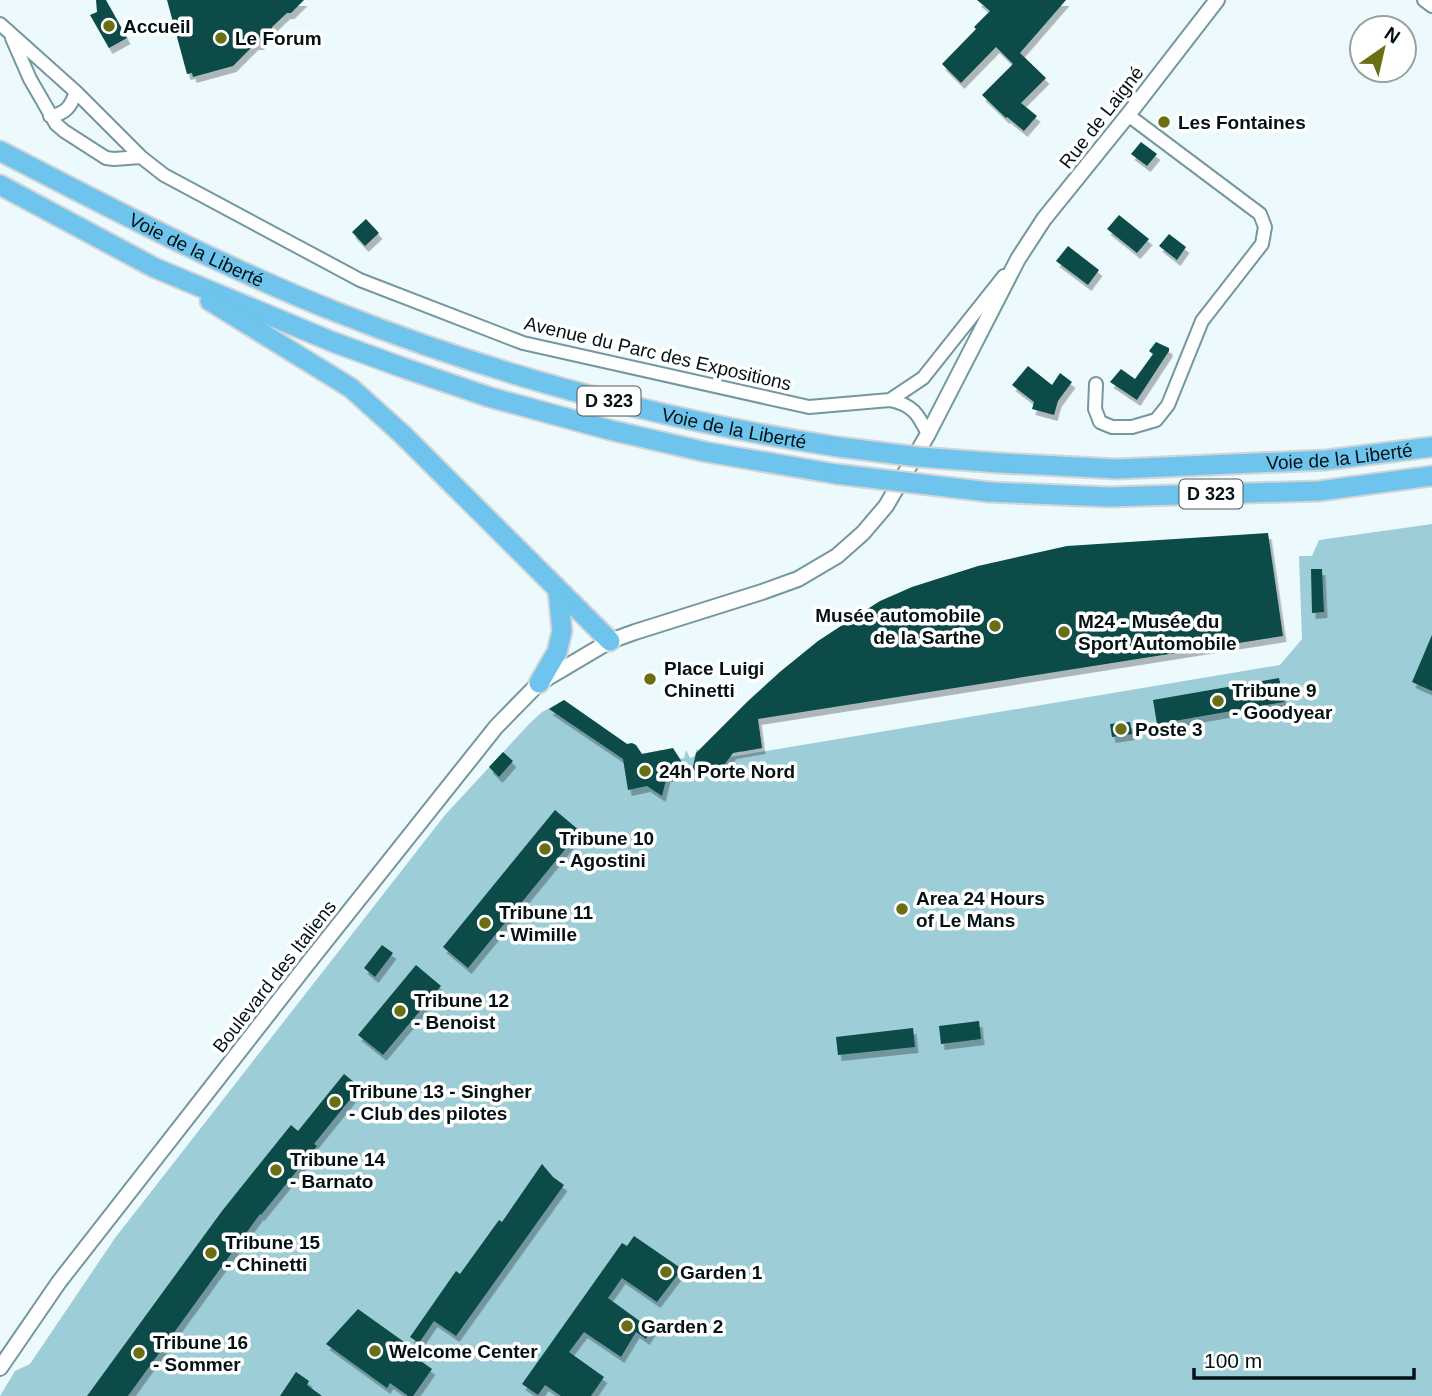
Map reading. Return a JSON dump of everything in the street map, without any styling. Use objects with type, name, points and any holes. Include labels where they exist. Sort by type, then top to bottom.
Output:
[{"type":"highway","name":"Voie de la Liberté","points":[[0,151],[218,261],[337,313],[538,382],[653,412],[733,429],[919,457],[1117,469],[1326,460],[1432,447]]},
{"type":"highway","name":"Voie de la Liberté","points":[[0,185],[155,268],[333,342],[489,397],[621,433],[706,452],[836,474],[989,492],[1109,497],[1305,491],[1432,476]]},
{"type":"highway","points":[[155,268],[351,388],[402,434],[610,641]]},
{"type":"highway","points":[[539,683],[556,652],[562,631],[558,591]]},
{"type":"street","name":"Rue de Laigné","points":[[837,556],[863,533],[886,506],[928,435],[1018,259],[1044,219],[1128,116],[1216,0]]},
{"type":"street","points":[[1424,0],[1432,6]]},
{"type":"street","name":"Avenue du Parc des Expositions","points":[[0,24],[76,92],[141,157],[164,175],[360,280],[523,343],[809,407],[890,400],[923,378],[1018,259]]},
{"type":"street","name":"Avenue du Parc des Expositions","points":[[11,34],[30,79],[50,116],[64,131],[106,158],[141,157]]},
{"type":"street","points":[[50,116],[66,111],[76,92]]},
{"type":"street","points":[[1096,384],[1095,409],[1100,422],[1112,427],[1132,427],[1156,420],[1168,405],[1202,321],[1262,244],[1265,227],[1259,214],[1128,116]]},
{"type":"street","points":[[890,400],[913,409],[928,435]]},
{"type":"street","name":"Boulevard des Italiens","points":[[0,1368],[59,1282],[309,962],[496,727],[539,683],[610,641],[798,579],[837,556]]},
{"type":"shaded area","name":"Area 24 Hours of Le Mans","points":[[1432,524],[1432,1396],[0,1396],[15,1371],[30,1364],[115,1238],[445,815],[542,712],[564,700],[627,744],[635,745],[635,755],[662,750],[663,761],[675,752],[680,759],[684,758],[686,750],[690,758],[695,756],[697,748],[700,755],[744,738],[760,736],[762,748],[742,752],[741,748],[733,749],[730,757],[1280,665],[1302,639],[1299,556],[1312,556],[1319,540]]},
{"type":"building","name":"Accueil","points":[[96,0],[106,0],[127,38],[109,48],[90,15],[97,12]]},
{"type":"building","name":"Le Forum","points":[[167,0],[304,0],[272,27],[272,32],[260,44],[255,44],[233,66],[193,77],[192,73],[187,74]]},
{"type":"building","points":[[977,0],[1066,0],[1020,53],[1046,78],[1021,103],[1037,116],[1024,131],[982,95],[1013,64],[996,47],[961,83],[942,64],[990,11]]},
{"type":"building","points":[[1141,142],[1157,154],[1147,166],[1131,154]]},
{"type":"building","points":[[1119,215],[1149,239],[1137,253],[1107,229]]},
{"type":"building","points":[[366,219],[379,233],[365,246],[352,232]]},
{"type":"building","points":[[1169,234],[1186,247],[1177,260],[1159,246]]},
{"type":"building","points":[[1068,246],[1099,270],[1088,285],[1056,261]]},
{"type":"building","points":[[1156,342],[1169,348],[1169,351],[1137,400],[1110,382],[1121,369],[1135,379],[1153,354],[1149,351]]},
{"type":"building","points":[[1028,366],[1052,385],[1060,373],[1072,382],[1058,401],[1054,415],[1032,409],[1034,402],[1012,385]]},
{"type":"building","name":"M24 - Musée du Sport Automobile","points":[[1268,533],[1283,636],[758,719],[762,748],[733,753],[716,776],[714,767],[692,771],[696,753],[781,671],[847,622],[880,601],[912,587],[978,566],[1067,546]]},
{"type":"building","points":[[1311,569],[1322,569],[1324,612],[1312,613]]},
{"type":"building","points":[[1432,635],[1432,691],[1412,682]]},
{"type":"building","name":"Tribune 9 - Goodyear","points":[[1279,678],[1284,702],[1157,724],[1153,700]]},
{"type":"building","points":[[564,700],[627,744],[636,745],[642,754],[673,748],[688,772],[667,776],[662,796],[647,786],[628,790],[623,759],[549,709]]},
{"type":"building","name":"Poste 3","points":[[1130,722],[1132,734],[1112,737],[1110,724]]},
{"type":"building","points":[[503,752],[513,761],[499,777],[489,767]]},
{"type":"building","points":[[555,810],[580,831],[468,968],[443,947]]},
{"type":"building","points":[[382,945],[393,953],[375,977],[364,968]]},
{"type":"building","name":"Tribune 12 - Benoist","points":[[416,965],[441,986],[383,1055],[358,1035]]},
{"type":"building","points":[[979,1021],[981,1039],[941,1044],[939,1026]]},
{"type":"building","points":[[913,1028],[915,1047],[838,1055],[836,1037]]},
{"type":"building","points":[[344,1074],[360,1087],[314,1144],[317,1146],[260,1214],[128,1396],[87,1396],[222,1211],[291,1125],[298,1131]]},
{"type":"building","points":[[542,1164],[564,1185],[456,1336],[434,1321],[419,1343],[410,1337],[456,1271],[460,1274],[499,1220],[502,1222]]},
{"type":"building","points":[[634,1236],[682,1269],[657,1302],[622,1278],[608,1298],[652,1330],[646,1339],[636,1332],[621,1357],[584,1332],[569,1352],[604,1377],[591,1396],[561,1396],[545,1385],[538,1395],[522,1384],[622,1243],[627,1246]]},
{"type":"building","name":"Welcome Center","points":[[358,1309],[414,1349],[411,1354],[432,1369],[413,1396],[408,1396],[390,1383],[387,1388],[326,1344]]},
{"type":"building","points":[[296,1372],[309,1381],[307,1385],[322,1396],[280,1396]]},
{"type":"place","name":"Accueil","points":[[109,26]]},
{"type":"place","name":"Le Forum","points":[[221,38]]},
{"type":"place","name":"Les Fontaines","points":[[1164,122]]},
{"type":"place","name":"Musée automobile de la Sarthe","points":[[995,626]]},
{"type":"place","name":"M24 - Musée du Sport Automobile","points":[[1064,632]]},
{"type":"place","name":"Place Luigi Chinetti","points":[[650,679]]},
{"type":"place","name":"Tribune 9 - Goodyear","points":[[1218,701]]},
{"type":"place","name":"Poste 3","points":[[1121,729]]},
{"type":"place","name":"24h Porte Nord","points":[[645,771]]},
{"type":"place","name":"Tribune 10 - Agostini","points":[[545,849]]},
{"type":"place","name":"Area 24 Hours of Le Mans","points":[[902,909]]},
{"type":"place","name":"Tribune 11 - Wimille","points":[[485,923]]},
{"type":"place","name":"Tribune 12 - Benoist","points":[[400,1011]]},
{"type":"place","name":"Tribune 13 - Singher - Club des pilotes","points":[[335,1102]]},
{"type":"place","name":"Tribune 14 - Barnato","points":[[276,1170]]},
{"type":"place","name":"Tribune 15 - Chinetti","points":[[211,1253]]},
{"type":"place","name":"Garden 1","points":[[666,1272]]},
{"type":"place","name":"Garden 2","points":[[627,1326]]},
{"type":"place","name":"Welcome Center","points":[[375,1351]]},
{"type":"place","name":"Tribune 16 - Sommer","points":[[139,1353]]}]
